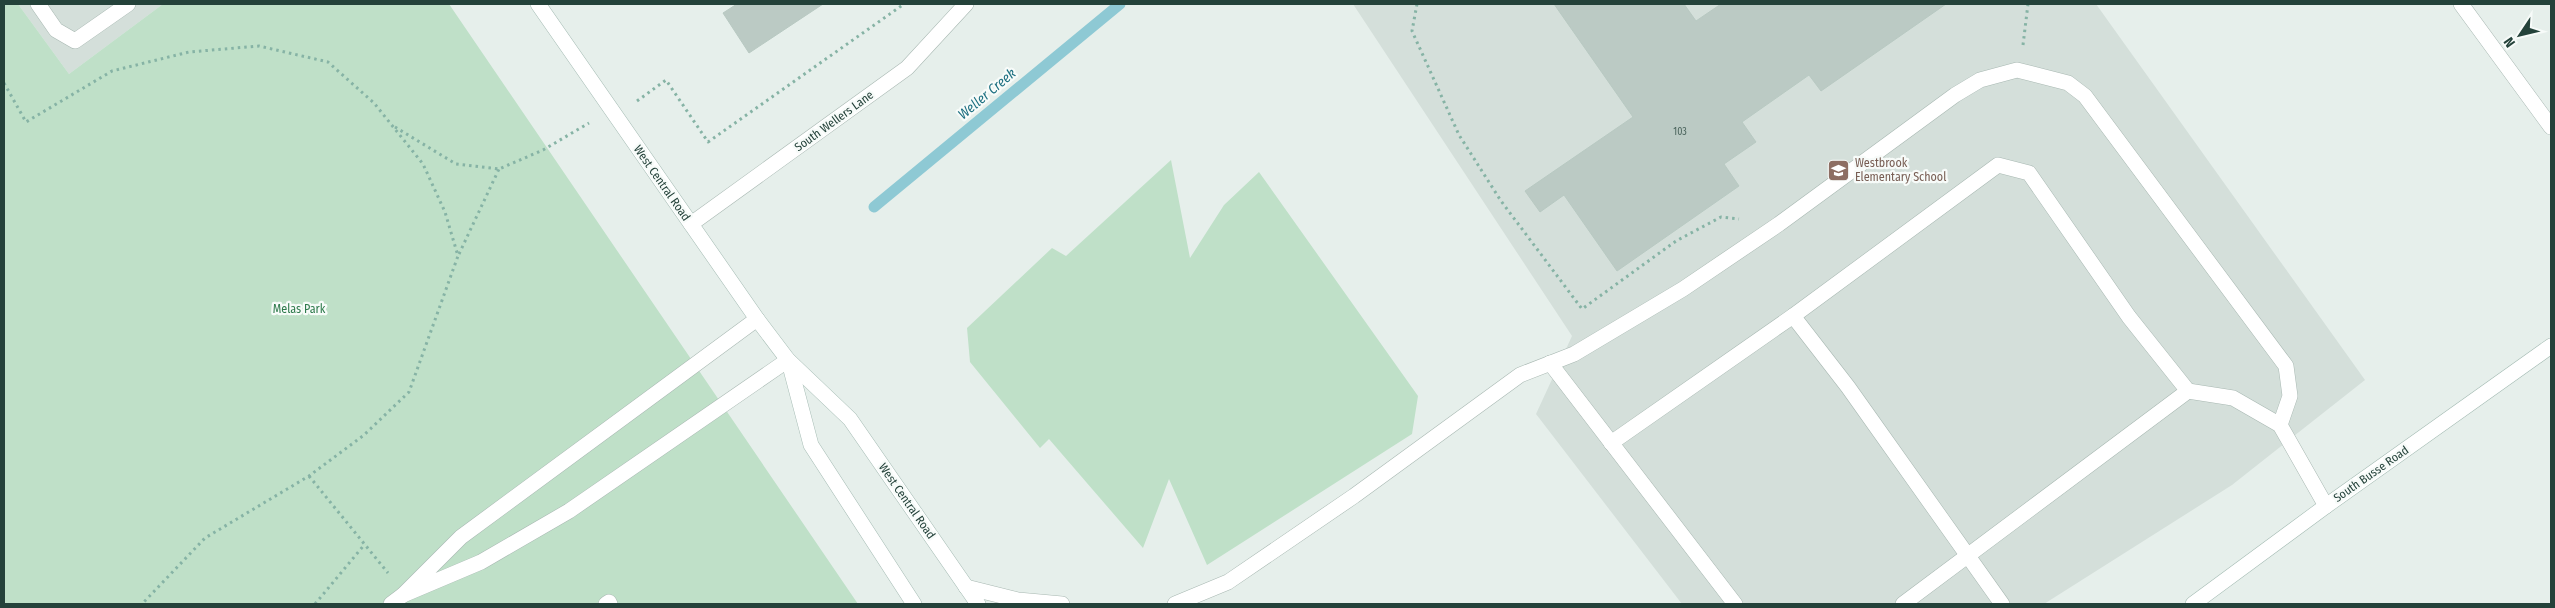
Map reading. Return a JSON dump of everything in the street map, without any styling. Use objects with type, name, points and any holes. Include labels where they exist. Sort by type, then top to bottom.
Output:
[{"type":"main road","points":[[38,4],[56,30],[75,41],[128,4]]},
{"type":"main road","name":"West Central Road","points":[[538,4],[757,319],[788,360],[850,419],[978,604]]},
{"type":"main road","points":[[2461,4],[2551,127]]},
{"type":"main road","name":"South Wellers Lane","points":[[691,224],[906,68],[958,7]]},
{"type":"main road","points":[[1175,604],[1228,582],[1354,496],[1520,376],[1574,354],[1682,289],[1779,224],[1955,95],[1980,80],[2017,70],[2068,84],[2085,96],[2286,366],[2290,396],[2280,425]]},
{"type":"main road","points":[[1611,443],[1793,316],[1998,165],[2029,173],[2129,317],[2188,391],[2232,398],[2280,425],[2326,506]]},
{"type":"main road","points":[[1793,316],[1848,387],[2002,604]]},
{"type":"main road","points":[[397,600],[461,537],[757,319]]},
{"type":"main road","name":"South Busse Road","points":[[2193,604],[2326,506],[2551,346]]},
{"type":"main road","points":[[397,600],[482,562],[569,512],[788,360]]},
{"type":"main road","name":"West Central Road","points":[[788,360],[811,445],[914,604]]},
{"type":"main road","points":[[1550,363],[1735,604]]},
{"type":"main road","points":[[1903,604],[2188,391]]},
{"type":"main road","points":[[966,587],[1018,600],[1062,604]]},
{"type":"main road","points":[[606,604],[609,602],[610,604]]},
{"type":"path","points":[[630,106],[666,80],[708,142],[904,4]]},
{"type":"path","points":[[1416,4],[1412,31],[1459,135],[1501,201],[1582,309],[1676,241],[1721,217],[1779,224]]},
{"type":"path","points":[[2017,70],[2026,33],[2028,4]]},
{"type":"path","points":[[4,83],[26,122],[112,71],[189,52],[259,46],[328,62],[374,102],[423,164],[445,212],[458,256]]},
{"type":"path","points":[[393,126],[456,164],[499,169],[544,150],[594,120]]},
{"type":"path","points":[[142,604],[205,538],[309,476],[364,435],[409,392],[458,256],[499,169]]},
{"type":"path","points":[[309,476],[365,544],[397,600]]},
{"type":"path","points":[[315,604],[365,544]]},
{"type":"shaded area","points":[[18,4],[163,4],[69,74]]},
{"type":"shaded area","name":"Westbrook Elementary School","points":[[1353,4],[2096,4],[2365,380],[2232,485],[2044,604],[1682,604],[1536,414],[1572,336]]},
{"type":"green space","name":"Melas Park","points":[[4,4],[18,4],[69,74],[163,4],[449,4],[858,604],[4,604]]},
{"type":"green space","points":[[1171,160],[1190,258],[1224,205],[1259,172],[1418,396],[1412,434],[1207,565],[1169,479],[1143,548],[1049,439],[1040,448],[970,362],[967,328],[1052,248],[1066,256]]},
{"type":"building","points":[[737,4],[823,4],[749,53],[723,13]]},
{"type":"building","points":[[1554,4],[1684,4],[1696,21],[1721,4],[1946,4],[1821,91],[1809,75],[1742,122],[1756,142],[1724,164],[1739,186],[1617,271],[1564,195],[1540,212],[1525,191],[1633,117]]},
{"type":"waterway","name":"Weller Creek","points":[[874,207],[1120,4]]},
{"type":"place","name":"Westbrook Elementary School","points":[[1839,170]]}]
